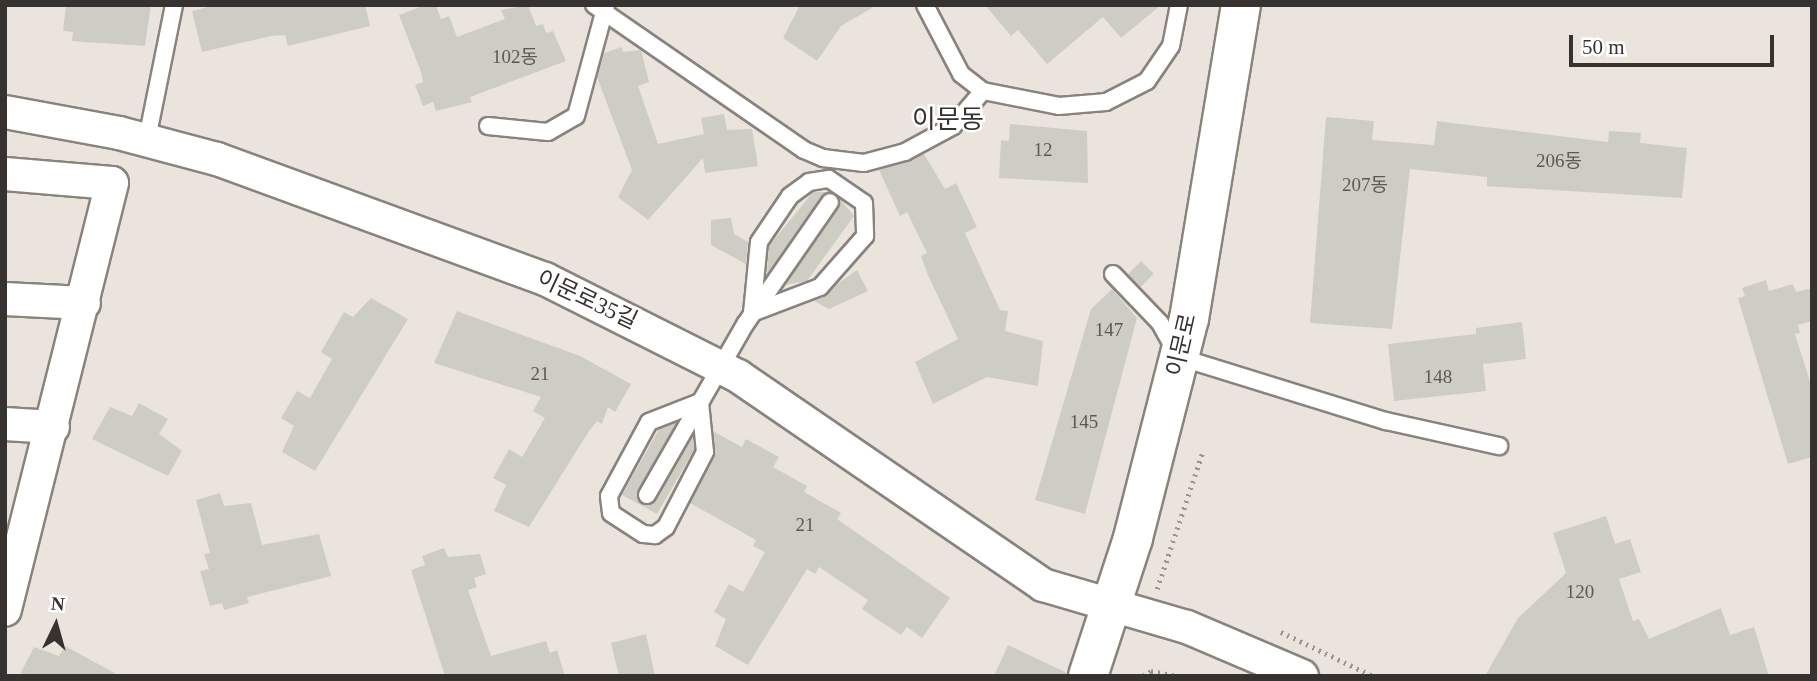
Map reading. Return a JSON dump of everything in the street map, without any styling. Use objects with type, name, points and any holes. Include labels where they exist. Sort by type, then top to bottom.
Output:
[{"type":"main road","name":"이문로","points":[[1088,676],[1114,604],[1179,357],[1211,208],[1241,5]]},
{"type":"street","name":"이문로35길","points":[[5,112],[147,139],[470,249],[545,279],[720,366],[1043,585],[1114,604],[1279,671]]},
{"type":"street","points":[[5,174],[112,183],[53,427],[7,595]]},
{"type":"street","points":[[5,299],[84,303]]},
{"type":"street","points":[[5,424],[53,427]]},
{"type":"lane","points":[[147,139],[174,5]]},
{"type":"lane","points":[[925,5],[947,54],[961,74],[983,91],[1059,106],[1087,106],[1128,94],[1161,67],[1177,28],[1179,5]]},
{"type":"lane","points":[[488,126],[548,132],[576,116],[602,7],[804,150],[823,158],[864,163],[905,152],[953,126],[983,91]]},
{"type":"lane","points":[[829,179],[864,203],[865,236],[830,279],[814,291],[752,313],[756,250],[790,196],[809,181],[829,179]]},
{"type":"lane","points":[[647,495],[752,313],[830,202]]},
{"type":"lane","points":[[1113,274],[1160,323],[1179,357],[1358,413],[1499,446]]},
{"type":"lane","points":[[700,402],[706,447],[666,527],[655,535],[643,534],[611,513],[609,496],[649,422],[700,402]]},
{"type":"path","points":[[1157,598],[1203,451]]},
{"type":"path","points":[[1273,630],[1373,676]]},
{"type":"path","points":[[1143,676],[1151,671],[1176,676]]},
{"type":"building","points":[[66,5],[151,5],[145,46],[72,41],[73,32],[63,31]]},
{"type":"building","points":[[215,5],[365,5],[370,26],[288,46],[285,35],[202,52],[192,11]]},
{"type":"building","points":[[425,5],[436,5],[441,19],[449,16],[457,37],[505,19],[501,10],[528,5],[536,26],[543,24],[546,33],[553,31],[566,61],[470,97],[472,102],[436,111],[433,102],[423,106],[415,85],[423,82],[421,72],[399,15]]},
{"type":"building","points":[[800,5],[877,5],[841,26],[817,61],[783,38]]},
{"type":"building","points":[[985,5],[1161,5],[1121,38],[1103,17],[1047,64],[1018,30],[1011,36]]},
{"type":"building","points":[[622,47],[623,52],[641,50],[649,82],[638,86],[658,144],[704,134],[701,118],[724,114],[727,130],[752,129],[758,166],[705,173],[703,158],[648,220],[618,197],[632,170],[597,77],[604,53]]},
{"type":"building","points":[[1326,117],[1374,121],[1372,140],[1434,145],[1437,121],[1608,142],[1609,131],[1641,133],[1640,143],[1687,148],[1682,198],[1487,186],[1487,177],[1410,169],[1392,329],[1310,323]]},
{"type":"building","points":[[1010,124],[1087,131],[1088,183],[999,178],[1001,140],[1009,141]]},
{"type":"building","points":[[924,154],[945,189],[956,183],[977,227],[965,233],[1000,310],[1008,311],[1005,331],[1043,341],[1038,386],[987,377],[933,404],[915,362],[958,339],[921,256],[927,253],[907,212],[900,216],[879,170]]},
{"type":"building","points":[[813,192],[829,192],[767,275],[769,246]]},
{"type":"building","points":[[840,199],[854,216],[807,281],[785,285]]},
{"type":"building","points":[[731,218],[734,234],[748,242],[746,264],[711,245],[711,220]]},
{"type":"building","points":[[1141,261],[1154,274],[1140,287],[1128,274]]},
{"type":"building","points":[[857,270],[868,291],[829,309],[814,301]]},
{"type":"building","points":[[1766,280],[1769,291],[1793,284],[1796,292],[1812,288],[1812,321],[1798,325],[1800,333],[1795,334],[1812,388],[1812,457],[1788,464],[1738,298],[1745,296],[1742,288]]},
{"type":"building","points":[[1112,289],[1137,318],[1085,514],[1035,500],[1091,309]]},
{"type":"building","points":[[371,298],[408,319],[315,471],[282,452],[294,426],[281,418],[297,391],[310,398],[332,359],[321,352],[344,312],[353,317]]},
{"type":"building","points":[[457,311],[580,356],[631,384],[615,412],[608,407],[602,424],[597,421],[589,431],[529,527],[494,511],[506,485],[493,478],[509,449],[522,457],[545,418],[533,411],[541,397],[434,363]]},
{"type":"building","points":[[1522,322],[1526,359],[1483,364],[1486,391],[1394,401],[1388,344],[1476,334],[1476,328]]},
{"type":"building","points":[[139,403],[168,419],[159,434],[182,451],[168,476],[92,439],[110,407],[132,416]]},
{"type":"building","points":[[677,422],[637,494],[642,504],[656,501],[693,436],[694,450],[657,514],[622,495],[659,429]]},
{"type":"building","points":[[713,431],[742,447],[746,439],[779,457],[773,467],[807,486],[804,492],[841,513],[837,519],[950,598],[922,638],[907,627],[901,635],[862,609],[868,600],[819,567],[815,574],[807,569],[748,665],[715,646],[726,619],[714,612],[729,584],[743,592],[765,552],[753,546],[756,540],[690,503],[715,456]]},
{"type":"building","points":[[220,493],[224,506],[251,503],[262,545],[319,534],[331,576],[247,597],[249,603],[224,610],[222,603],[210,606],[200,571],[209,569],[204,554],[210,553],[196,500]]},
{"type":"building","points":[[1606,516],[1615,544],[1630,539],[1641,572],[1619,579],[1633,621],[1639,619],[1649,639],[1721,608],[1730,635],[1754,627],[1769,676],[1485,676],[1518,618],[1566,573],[1553,533]]},
{"type":"building","points":[[444,548],[448,557],[480,554],[486,574],[474,578],[477,587],[468,590],[491,656],[546,641],[550,653],[557,650],[565,676],[445,676],[411,570],[425,565],[422,556]]},
{"type":"building","points":[[646,634],[655,676],[619,676],[611,643]]},
{"type":"building","points":[[1008,645],[1067,673],[1067,676],[994,676]]},
{"type":"building","points":[[65,646],[120,676],[19,676],[34,647],[59,656]]},
{"type":"district","name":"이문동","points":[[948,120]]}]
